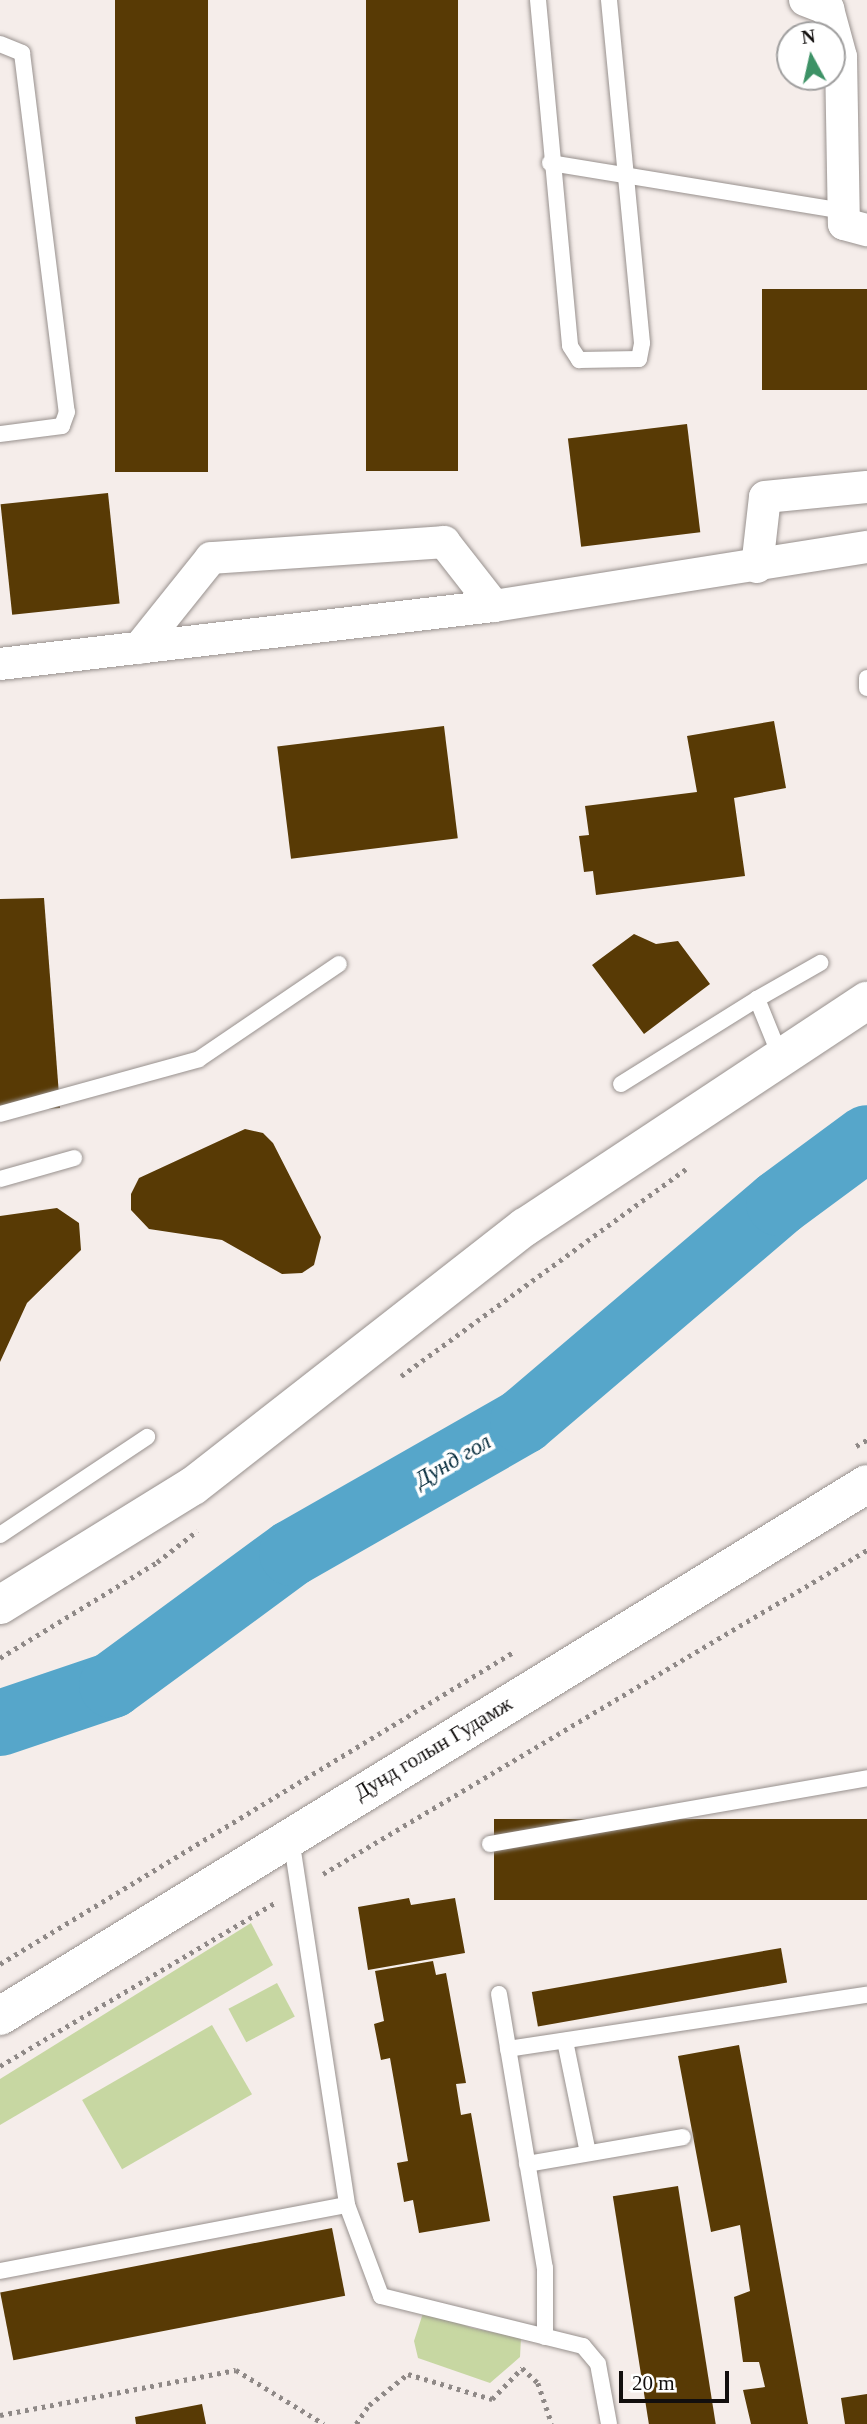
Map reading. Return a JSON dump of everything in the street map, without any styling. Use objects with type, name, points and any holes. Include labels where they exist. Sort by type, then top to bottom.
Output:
[{"type":"street","points":[[805,0],[828,9],[841,57],[855,220]]},
{"type":"street","points":[[757,567],[765,497],[867,487]]},
{"type":"street","points":[[139,648],[211,558],[444,542],[494,606]]},
{"type":"street","points":[[0,664],[494,606],[757,567],[867,547]]},
{"type":"street","points":[[0,1605],[193,1486],[525,1227],[867,1001]]},
{"type":"street","name":"Дунд голын Гудамж","points":[[0,2016],[290,1835],[867,1484]]},
{"type":"lane","points":[[538,0],[550,163],[570,346],[579,360],[639,359],[642,344],[609,0]]},
{"type":"lane","points":[[0,44],[22,53],[67,412],[62,426],[0,435]]},
{"type":"lane","points":[[550,163],[626,173],[855,220]]},
{"type":"lane","points":[[867,678],[867,688]]},
{"type":"lane","points":[[621,1084],[820,963]]},
{"type":"lane","points":[[0,1114],[199,1059],[339,964]]},
{"type":"lane","points":[[757,999],[781,1058]]},
{"type":"lane","points":[[0,1179],[74,1158]]},
{"type":"lane","points":[[0,1535],[147,1437]]},
{"type":"lane","points":[[489,1844],[867,1778]]},
{"type":"lane","points":[[290,1835],[348,2205],[381,2296],[583,2346],[598,2364],[609,2424]]},
{"type":"lane","points":[[499,1994],[545,2268],[545,2337]]},
{"type":"lane","points":[[508,2049],[867,1995]]},
{"type":"lane","points":[[565,2041],[588,2153]]},
{"type":"lane","points":[[527,2164],[683,2137]]},
{"type":"lane","points":[[0,2271],[348,2205]]},
{"type":"path","points":[[393,1381],[690,1167]]},
{"type":"path","points":[[844,1454],[867,1440]]},
{"type":"path","points":[[0,1658],[157,1562],[200,1529]]},
{"type":"path","points":[[0,2066],[867,1550]]},
{"type":"path","points":[[0,1964],[527,1645]]},
{"type":"path","points":[[356,2424],[369,2405],[408,2374],[492,2399],[522,2368],[538,2383],[552,2424]]},
{"type":"path","points":[[0,2415],[236,2370],[324,2424]]},
{"type":"green space","points":[[251,1923],[273,1965],[0,2125],[0,2079]]},
{"type":"green space","points":[[277,1983],[295,2017],[246,2042],[228,2009]]},
{"type":"green space","points":[[212,2025],[252,2094],[122,2169],[82,2100]]},
{"type":"green space","points":[[424,2310],[472,2328],[521,2338],[520,2357],[490,2383],[418,2358],[414,2341]]},
{"type":"building","points":[[115,0],[208,0],[208,472],[115,472]]},
{"type":"building","points":[[366,0],[458,0],[458,471],[366,471]]},
{"type":"building","points":[[762,289],[867,289],[867,390],[762,390]]},
{"type":"building","points":[[687,424],[700,532],[581,547],[568,439]]},
{"type":"building","points":[[108,493],[120,603],[12,615],[1,504]]},
{"type":"building","points":[[774,721],[786,788],[734,798],[745,876],[596,895],[593,871],[584,872],[579,836],[589,835],[585,806],[697,792],[687,736]]},
{"type":"building","points":[[444,726],[458,838],[291,859],[277,746]]},
{"type":"building","points":[[44,898],[60,1108],[0,1112],[0,899]]},
{"type":"building","points":[[634,934],[656,944],[678,941],[710,984],[644,1034],[592,965]]},
{"type":"building","points":[[245,1129],[263,1133],[273,1143],[321,1237],[314,1265],[302,1273],[282,1274],[222,1240],[149,1229],[131,1210],[131,1194],[139,1178]]},
{"type":"building","points":[[57,1208],[79,1223],[81,1250],[27,1303],[0,1362],[0,1216]]},
{"type":"building","points":[[494,1819],[867,1819],[867,1900],[494,1900]]},
{"type":"building","points":[[409,1898],[411,1905],[455,1898],[465,1953],[368,1970],[358,1907]]},
{"type":"building","points":[[781,1948],[787,1982],[538,2026],[532,1992]]},
{"type":"building","points":[[433,1961],[436,1975],[446,1973],[466,2083],[456,2084],[461,2115],[471,2113],[490,2221],[419,2233],[413,2200],[404,2202],[397,2163],[408,2161],[390,2058],[381,2060],[374,2024],[384,2021],[375,1971]]},
{"type":"building","points":[[739,2045],[808,2424],[751,2424],[743,2390],[765,2387],[759,2362],[743,2362],[734,2297],[750,2291],[740,2225],[711,2232],[678,2056]]},
{"type":"building","points":[[678,2186],[716,2424],[649,2424],[613,2196]]},
{"type":"building","points":[[332,2228],[345,2296],[13,2360],[0,2292]]},
{"type":"building","points":[[867,2394],[867,2424],[845,2424],[841,2398]]},
{"type":"building","points":[[202,2404],[206,2424],[136,2424],[135,2417]]},
{"type":"waterway","name":"Дунд гол","points":[[0,1723],[112,1685],[292,1553],[523,1421],[779,1203],[867,1138]]}]
